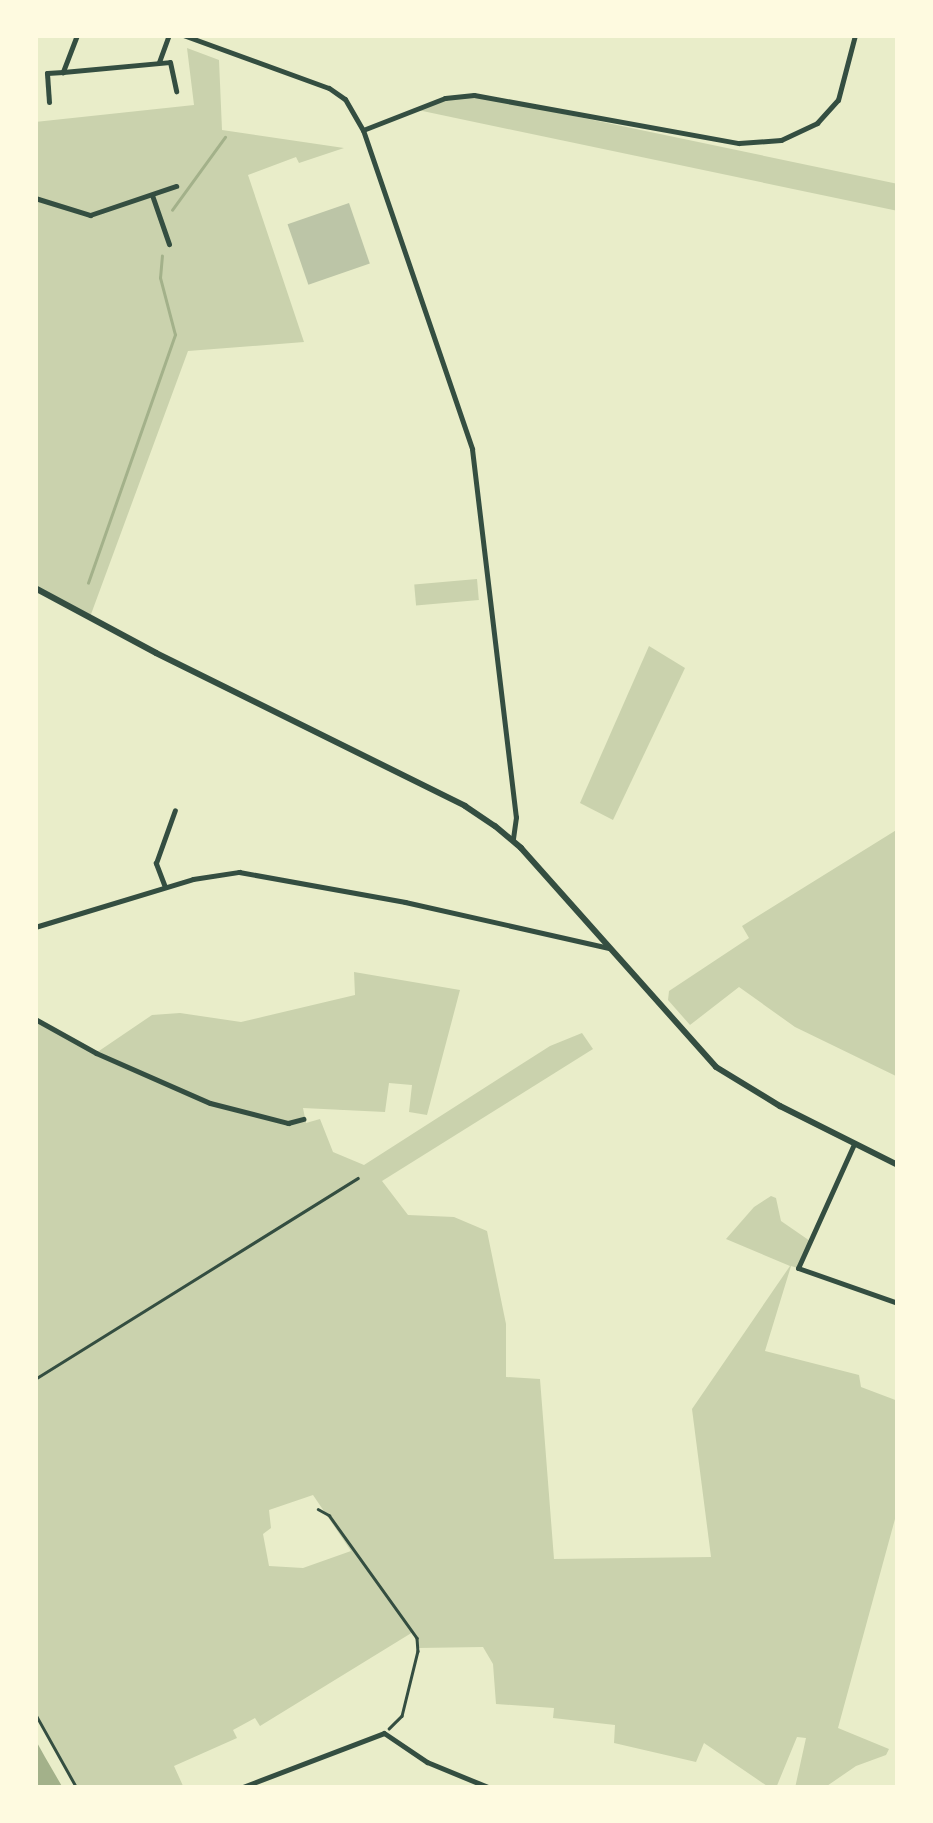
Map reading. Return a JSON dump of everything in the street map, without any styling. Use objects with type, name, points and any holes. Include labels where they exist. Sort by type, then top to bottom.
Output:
[{"type":"street","points":[[63,72],[77,35]]},
{"type":"street","points":[[160,62],[169,35]]},
{"type":"street","points":[[183,35],[329,88],[345,99],[363,130],[472,448],[516,817],[513,839]]},
{"type":"street","points":[[363,130],[445,98],[474,95],[739,143],[782,140],[818,123],[838,100],[856,35]]},
{"type":"street","points":[[49,102],[47,73],[160,62],[170,62],[176,91]]},
{"type":"street","points":[[35,198],[90,215],[176,186]]},
{"type":"street","points":[[152,195],[169,244]]},
{"type":"street","points":[[35,588],[142,646],[464,806],[513,839],[716,1067],[898,1165]]},
{"type":"street","points":[[165,888],[156,862],[176,810]]},
{"type":"street","points":[[35,927],[227,872],[251,873],[612,949]]},
{"type":"street","points":[[35,1019],[96,1053],[210,1103],[288,1123],[303,1119]]},
{"type":"street","points":[[855,1142],[798,1268],[898,1303]]},
{"type":"street","points":[[240,1788],[384,1733],[427,1762],[490,1788]]},
{"type":"path","points":[[35,1379],[358,1178]]},
{"type":"path","points":[[318,1509],[329,1515],[416,1638],[418,1651],[402,1716],[384,1733]]},
{"type":"path","points":[[35,1713],[76,1788]]},
{"type":"shaded area","points":[[187,48],[219,60],[222,130],[344,148],[299,163],[296,157],[248,175],[304,342],[188,351],[90,617],[35,588],[35,122],[194,105]]},
{"type":"shaded area","points":[[474,95],[898,184],[898,211],[413,109],[445,98]]},
{"type":"shaded area","points":[[477,579],[479,600],[416,605],[414,584]]},
{"type":"shaded area","points":[[649,646],[685,668],[613,820],[580,803]]},
{"type":"shaded area","points":[[898,829],[898,1077],[795,1027],[739,987],[690,1025],[668,1000],[669,991],[749,938],[742,926]]},
{"type":"shaded area","points":[[354,972],[460,990],[427,1115],[409,1112],[412,1085],[389,1083],[385,1112],[303,1108],[306,1123],[320,1119],[333,1152],[364,1165],[550,1046],[582,1033],[593,1049],[382,1181],[408,1215],[454,1217],[487,1231],[506,1324],[506,1377],[540,1379],[554,1559],[711,1557],[692,1409],[790,1266],[726,1239],[754,1207],[771,1196],[776,1198],[781,1221],[810,1241],[798,1268],[791,1266],[765,1351],[859,1375],[861,1387],[898,1401],[898,1508],[838,1728],[889,1749],[886,1755],[856,1766],[824,1788],[795,1788],[806,1738],[797,1737],[776,1788],[770,1788],[704,1743],[696,1762],[614,1743],[615,1725],[553,1718],[554,1708],[496,1704],[493,1664],[483,1647],[418,1648],[413,1632],[260,1726],[255,1718],[233,1730],[237,1738],[174,1766],[184,1788],[77,1788],[35,1713],[35,1019],[96,1053],[152,1015],[180,1013],[241,1022],[355,995]],"holes":[[[313,1495],[351,1551],[303,1568],[269,1566],[263,1534],[271,1528],[269,1510]]]},
{"type":"shaded area","points":[[35,1739],[45,1757],[63,1788],[35,1788]]},
{"type":"building","points":[[349,203],[370,264],[308,285],[288,224]]},
{"type":"waterway","points":[[172,210],[225,137]]},
{"type":"waterway","points":[[88,583],[175,335],[160,278],[162,256]]}]
